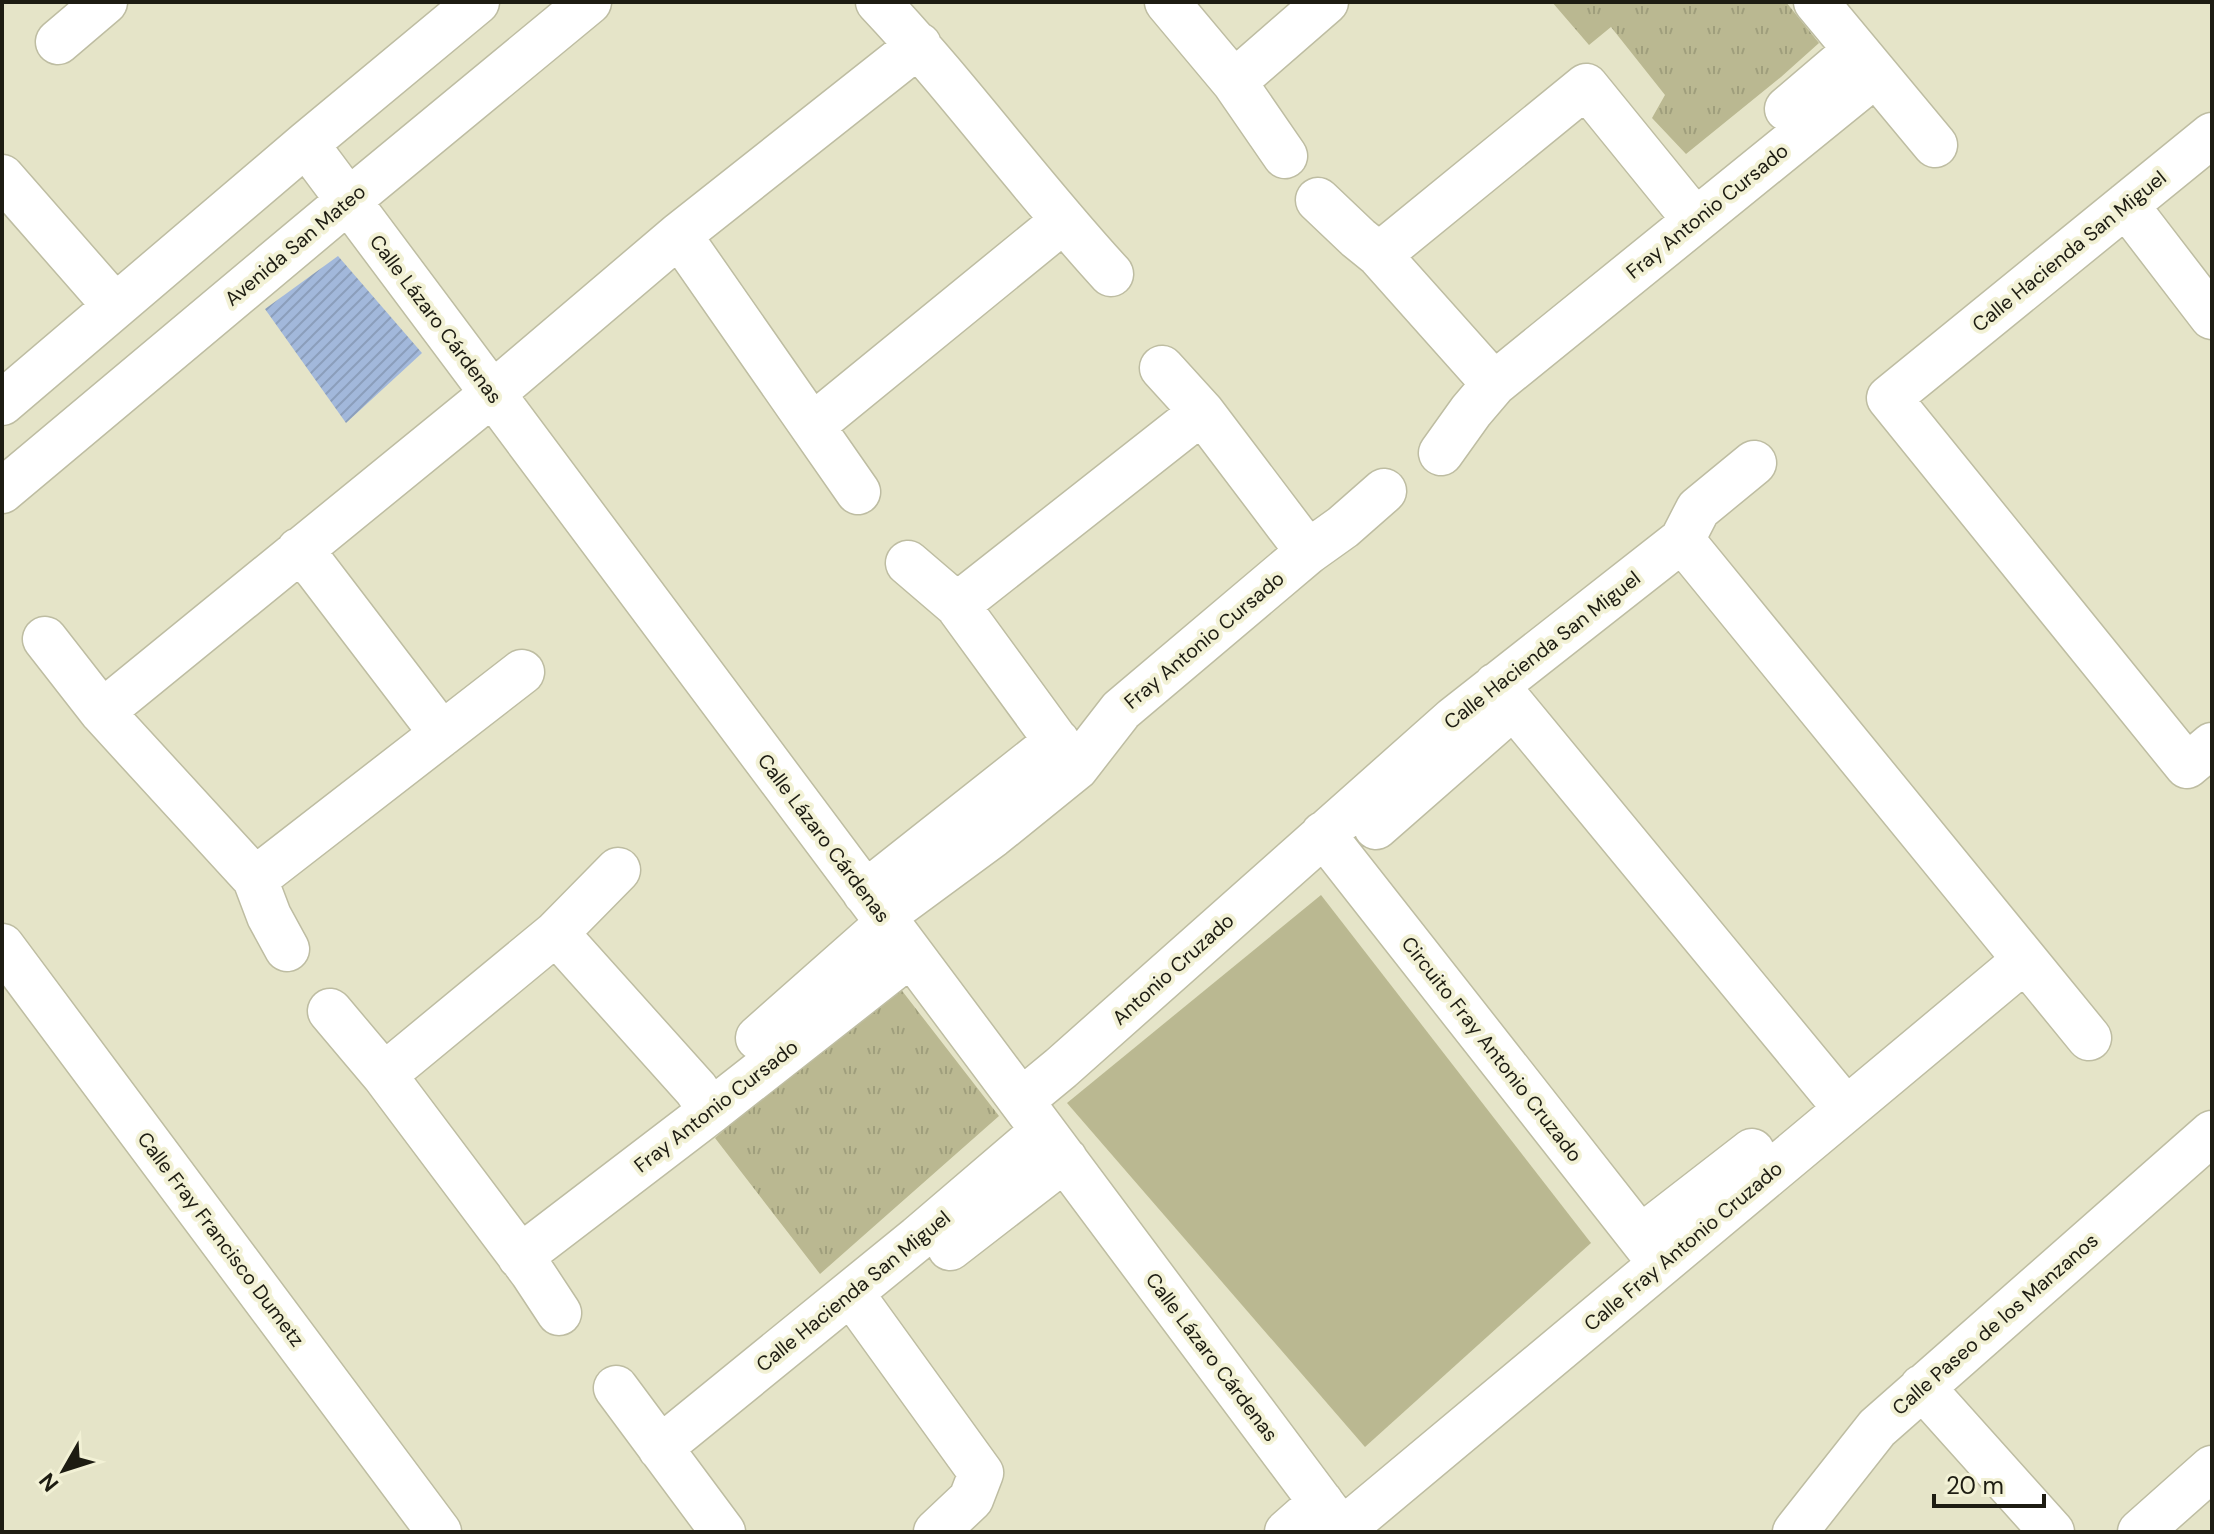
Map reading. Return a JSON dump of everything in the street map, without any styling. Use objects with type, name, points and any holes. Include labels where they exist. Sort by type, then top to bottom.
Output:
[{"type":"street","points":[[58,42],[105,2]]},
{"type":"street","points":[[2,403],[477,2]]},
{"type":"street","name":"Avenida San Mateo","points":[[2,491],[589,2]]},
{"type":"street","points":[[878,2],[919,45],[1063,221],[1111,274]]},
{"type":"street","points":[[1167,2],[1234,82],[1285,156]]},
{"type":"street","points":[[1234,82],[1326,2]]},
{"type":"street","points":[[1816,2],[1935,145]]},
{"type":"street","points":[[102,712],[308,560],[385,511],[500,404],[919,45]]},
{"type":"street","name":"Fray Antonio Cursado","points":[[1441,453],[1494,384],[1686,210],[1865,63]]},
{"type":"street","points":[[1379,255],[1586,86],[1686,210]]},
{"type":"street","name":"Calle Hacienda San Miguel","points":[[2212,135],[1889,398],[2187,766],[2212,745]]},
{"type":"street","name":"Calle Lázaro Cárdenas","points":[[306,144],[1336,1524]]},
{"type":"street","points":[[2,177],[115,306]]},
{"type":"street","points":[[1318,200],[1379,255],[1494,384]]},
{"type":"street","points":[[2126,205],[2212,317]]},
{"type":"street","points":[[812,426],[1063,221]]},
{"type":"street","points":[[686,246],[858,492]]},
{"type":"street","points":[[1162,368],[1202,412],[1308,552]]},
{"type":"street","points":[[957,605],[1202,412]]},
{"type":"street","name":"Calle Hacienda San Miguel","points":[[1332,845],[1428,783],[1504,696],[1682,540],[1698,509],[1754,463]]},
{"type":"street","name":"Fray Antonio Cursado","points":[[520,1257],[703,1100],[887,922],[993,835],[1067,755],[1384,491]]},
{"type":"street","points":[[1682,540],[2089,1038]]},
{"type":"street","points":[[308,560],[442,734]]},
{"type":"street","points":[[908,563],[957,605],[1067,755]]},
{"type":"street","points":[[45,639],[102,712],[255,879],[269,916],[287,949]]},
{"type":"street","points":[[255,879],[522,672]]},
{"type":"street","points":[[1504,696],[1838,1100]]},
{"type":"street","name":"Antonio Cruzado","points":[[1043,1130],[1061,1068],[1332,845]]},
{"type":"street","name":"Circuito Fray Antonio Cruzado","points":[[1332,845],[1651,1250]]},
{"type":"street","points":[[384,1075],[556,933],[618,870]]},
{"type":"street","points":[[556,933],[703,1100]]},
{"type":"street","name":"Calle Fray Francisco Dumetz","points":[[2,946],[423,1526]]},
{"type":"street","name":"Calle Fray Antonio Cruzado","points":[[1287,1532],[1336,1524],[1651,1250],[1838,1100],[2025,960]]},
{"type":"street","points":[[330,1011],[384,1075],[559,1313]]},
{"type":"street","name":"Calle Hacienda San Miguel","points":[[660,1448],[860,1304],[958,1241],[1043,1130]]},
{"type":"street","name":"Calle Paseo de los Manzanos","points":[[1795,1532],[1877,1428],[2212,1133]]},
{"type":"street","points":[[860,1304],[981,1473],[971,1499],[936,1532]]},
{"type":"street","points":[[1922,1387],[2052,1532]]},
{"type":"street","points":[[616,1388],[723,1532]]},
{"type":"street","points":[[2140,1532],[2212,1468]]},
{"type":"green space","points":[[1552,2],[1786,2],[1819,43],[1686,154],[1652,118],[1665,95],[1611,27],[1589,45]]},
{"type":"green space","points":[[1321,895],[1591,1243],[1365,1447],[1067,1103]]},
{"type":"green space","points":[[896,983],[999,1116],[820,1274],[715,1138]]},
{"type":"building","points":[[338,256],[422,353],[346,423],[265,309]]}]
